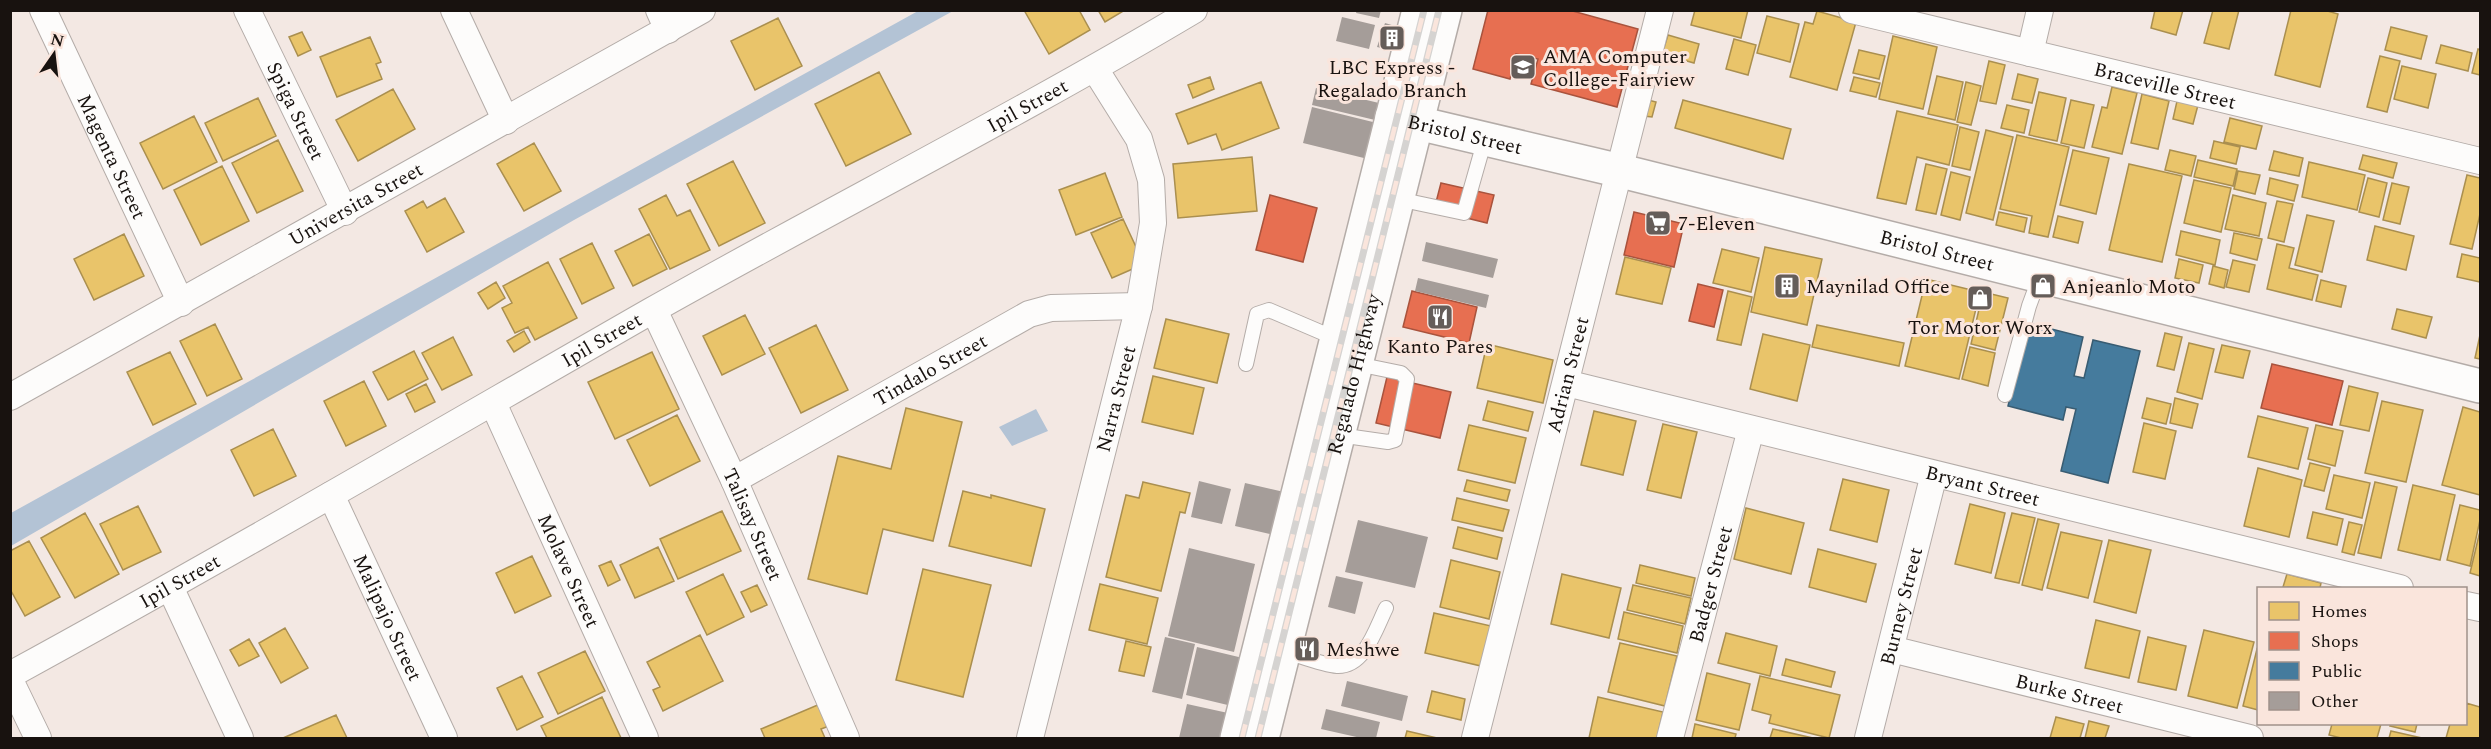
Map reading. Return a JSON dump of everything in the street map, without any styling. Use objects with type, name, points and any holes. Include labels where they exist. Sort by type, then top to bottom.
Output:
[{"type":"main road","name":"Regalado Highway","points":[[1341,354],[1398,199],[1404,120],[1419,10]]},
{"type":"main road","name":"Regalado Highway","points":[[1237,738],[1272,648],[1326,432],[1341,354],[1404,120],[1445,10]]},
{"type":"main road","name":"Bristol Street","points":[[1404,120],[1621,171],[2481,386]]},
{"type":"main road","name":"Regalado Highway","points":[[1262,738],[1272,648]]},
{"type":"street","name":"Magenta Street","points":[[43,10],[181,303]]},
{"type":"street","name":"Spiga Street","points":[[247,10],[345,212]]},
{"type":"street","points":[[453,10],[506,121]]},
{"type":"street","name":"Universita Street","points":[[13,388],[181,303],[506,121],[664,20],[702,10]]},
{"type":"street","name":"Ipil Street","points":[[10,675],[170,587],[654,310],[1095,69],[1194,10]]},
{"type":"street","name":"Adrian Street","points":[[1475,738],[1621,171],[1660,10]]},
{"type":"street","name":"Braceville Street","points":[[1852,10],[2481,161]]},
{"type":"street","points":[[2030,53],[2040,10]]},
{"type":"street","name":"Narra Street","points":[[1030,738],[1139,306],[1153,224],[1151,180],[1139,139],[1095,69]]},
{"type":"street","name":"Tindalo Street","points":[[734,480],[1029,314],[1051,308],[1139,306]]},
{"type":"street","name":"Talisay Street","points":[[654,310],[734,480],[846,738]]},
{"type":"street","name":"Bryant Street","points":[[1566,383],[2396,587]]},
{"type":"street","name":"Molave Street","points":[[493,403],[645,738]]},
{"type":"street","name":"Badger Street","points":[[1670,738],[1751,429]]},
{"type":"street","name":"Burney Street","points":[[1868,738],[1934,474]]},
{"type":"street","name":"Malipajo Street","points":[[331,495],[444,738]]},
{"type":"street","points":[[170,587],[240,738]]},
{"type":"street","name":"Burke Street","points":[[1891,649],[2250,738]]},
{"type":"street","points":[[10,680],[38,738]]},
{"type":"lane","points":[[1398,199],[1464,213],[1485,139]]},
{"type":"lane","points":[[2005,395],[2029,306],[2040,276]]},
{"type":"lane","points":[[1246,364],[1257,314],[1269,310],[1341,354],[1401,373],[1407,379],[1395,440],[1388,442],[1326,432]]},
{"type":"lane","points":[[1272,648],[1338,666],[1354,662],[1365,650],[1386,608]]},
{"type":"water","points":[[918,11],[953,11],[574,220],[11,546],[11,513]]},
{"type":"water","points":[[1036,409],[1048,431],[1012,446],[999,427]]},
{"type":"building: Homes","points":[[1024,10],[1079,10],[1090,30],[1049,54]]},
{"type":"building: Homes","points":[[1098,10],[1125,10],[1105,22]]},
{"type":"building: Homes","points":[[1695,10],[1748,10],[1741,38],[1691,25]]},
{"type":"building: Homes","points":[[2155,10],[2183,10],[2176,35],[2151,28]]},
{"type":"building: Homes","points":[[2213,10],[2239,10],[2229,49],[2204,43]]},
{"type":"building: Homes","points":[[2291,10],[2324,10],[2338,14],[2320,87],[2275,75]]},
{"type":"building: Homes","points":[[1817,11],[1856,22],[1837,90],[1790,77],[1805,22],[1813,24]]},
{"type":"building: Homes","points":[[1767,16],[1799,24],[1790,62],[1757,53]]},
{"type":"building: Homes","points":[[778,18],[802,66],[755,90],[731,41]]},
{"type":"building: Homes","points":[[2391,27],[2427,36],[2421,59],[2385,50]]},
{"type":"building: Homes","points":[[302,32],[311,50],[298,56],[289,37]]},
{"type":"building: Homes","points":[[1668,35],[1699,44],[1694,63],[1662,54]]},
{"type":"building: Homes","points":[[1893,36],[1937,47],[1923,109],[1879,99]]},
{"type":"building: Homes","points":[[370,37],[381,62],[376,64],[382,79],[337,97],[320,57]]},
{"type":"building: Homes","points":[[1734,39],[1756,45],[1748,75],[1726,69]]},
{"type":"building: Homes","points":[[2441,45],[2472,53],[2468,71],[2436,63]]},
{"type":"building: Homes","points":[[2478,49],[2480,50],[2480,75],[2472,73]]},
{"type":"building: Homes","points":[[1859,50],[1885,56],[1879,79],[1853,73]]},
{"type":"building: Homes","points":[[2380,56],[2400,61],[2387,112],[2367,107]]},
{"type":"building: Homes","points":[[1989,61],[2005,65],[1996,104],[1980,101]]},
{"type":"building: Homes","points":[[2402,66],[2436,74],[2428,108],[2394,99]]},
{"type":"building: Homes","points":[[879,72],[911,134],[846,166],[815,104]]},
{"type":"building: Homes","points":[[2018,74],[2038,79],[2032,103],[2012,99]]},
{"type":"building: Homes","points":[[1937,76],[1963,82],[1955,120],[1928,114]]},
{"type":"building: Homes","points":[[1210,77],[1214,89],[1193,98],[1188,85]]},
{"type":"building: Homes","points":[[1854,77],[1880,83],[1876,97],[1850,91]]},
{"type":"building: Homes","points":[[1261,82],[1279,128],[1222,150],[1216,134],[1188,144],[1176,114]]},
{"type":"building: Homes","points":[[1966,82],[1981,86],[1971,125],[1957,122]]},
{"type":"building: Homes","points":[[2112,87],[2137,93],[2122,154],[2092,147],[2102,107],[2107,108]]},
{"type":"building: Homes","points":[[393,89],[415,129],[358,161],[336,120]]},
{"type":"building: Homes","points":[[2039,92],[2066,98],[2057,141],[2029,135]]},
{"type":"building: Homes","points":[[2142,94],[2169,101],[2158,149],[2131,143]]},
{"type":"building: Homes","points":[[258,98],[276,136],[223,161],[205,123]]},
{"type":"building: Homes","points":[[1648,100],[1656,102],[1652,117],[1644,116]]},
{"type":"building: Homes","points":[[1683,100],[1791,129],[1783,159],[1675,128]]},
{"type":"building: Homes","points":[[2071,100],[2094,105],[2084,148],[2061,143]]},
{"type":"building: Homes","points":[[2177,101],[2198,105],[2193,124],[2173,119]]},
{"type":"building: Homes","points":[[2007,105],[2029,110],[2024,133],[2001,128]]},
{"type":"building: Homes","points":[[1897,111],[1958,125],[1949,165],[1917,157],[1906,204],[1877,198]]},
{"type":"building: Homes","points":[[194,116],[217,162],[163,189],[140,143]]},
{"type":"building: Homes","points":[[2230,118],[2262,126],[2256,149],[2224,142]]},
{"type":"building: Homes","points":[[1960,127],[1979,132],[1970,170],[1952,166]]},
{"type":"building: Homes","points":[[1986,130],[2013,137],[1993,220],[1966,213]]},
{"type":"building: Homes","points":[[2017,135],[2069,147],[2048,237],[2029,233],[2032,216],[2000,209]]},
{"type":"building: Homes","points":[[278,140],[303,191],[257,213],[232,163]]},
{"type":"building: Homes","points":[[2214,141],[2240,147],[2236,164],[2210,158]]},
{"type":"building: Homes","points":[[534,143],[561,191],[524,211],[497,164]]},
{"type":"building: Homes","points":[[2073,150],[2109,158],[2096,214],[2060,205]]},
{"type":"building: Homes","points":[[2170,150],[2196,156],[2191,176],[2165,170]]},
{"type":"building: Homes","points":[[2274,151],[2303,158],[2299,176],[2269,170]]},
{"type":"building: Homes","points":[[2363,155],[2397,163],[2393,178],[2359,169]]},
{"type":"building: Homes","points":[[1252,157],[1257,211],[1178,218],[1173,164]]},
{"type":"building: Homes","points":[[2198,160],[2237,169],[2233,186],[2194,177]]},
{"type":"building: Homes","points":[[733,161],[765,223],[719,246],[687,184]]},
{"type":"building: Homes","points":[[2309,162],[2365,175],[2357,210],[2302,197]]},
{"type":"building: Homes","points":[[1926,164],[1947,169],[1936,214],[1916,210]]},
{"type":"building: Homes","points":[[2129,164],[2182,176],[2162,262],[2109,250]]},
{"type":"building: Homes","points":[[222,166],[249,221],[201,245],[174,190]]},
{"type":"building: Homes","points":[[2238,171],[2260,175],[2255,194],[2234,189]]},
{"type":"building: Homes","points":[[1951,172],[1970,177],[1960,220],[1941,215]]},
{"type":"building: Homes","points":[[1105,173],[1122,217],[1076,235],[1059,190]]},
{"type":"building: Homes","points":[[2467,175],[2480,178],[2480,214],[2472,249],[2450,244]]},
{"type":"building: Homes","points":[[2270,178],[2298,185],[2294,201],[2267,194]]},
{"type":"building: Homes","points":[[2368,178],[2387,183],[2379,217],[2359,212]]},
{"type":"building: Homes","points":[[2194,180],[2231,188],[2221,232],[2184,223]]},
{"type":"building: Homes","points":[[2392,183],[2409,187],[2400,224],[2383,220]]},
{"type":"building: Homes","points":[[666,195],[677,216],[690,210],[710,250],[670,269],[639,209]]},
{"type":"building: Homes","points":[[2233,195],[2266,203],[2259,236],[2225,229]]},
{"type":"building: Homes","points":[[445,198],[464,232],[427,252],[405,211],[423,201],[427,208]]},
{"type":"building: Homes","points":[[2277,201],[2293,204],[2284,242],[2268,238]]},
{"type":"building: Homes","points":[[1999,212],[2027,218],[2024,232],[1996,225]]},
{"type":"building: Homes","points":[[2307,215],[2334,221],[2322,272],[2295,265]]},
{"type":"building: Homes","points":[[2058,216],[2083,222],[2078,243],[2053,237]]},
{"type":"building: Homes","points":[[1123,219],[1144,264],[1112,278],[1091,233]]},
{"type":"building: Homes","points":[[2375,226],[2414,236],[2406,270],[2367,260]]},
{"type":"building: Homes","points":[[2181,231],[2220,240],[2215,265],[2176,255]]},
{"type":"building: Homes","points":[[2234,233],[2262,239],[2257,260],[2230,253]]},
{"type":"building: Homes","points":[[124,234],[144,276],[94,300],[74,259]]},
{"type":"building: Homes","points":[[649,234],[667,269],[633,286],[615,251]]},
{"type":"building: Homes","points":[[592,243],[614,288],[582,304],[560,259]]},
{"type":"building: Homes","points":[[2277,244],[2294,248],[2289,268],[2318,275],[2312,300],[2267,289]]},
{"type":"building: Homes","name":"Maynilad Office","points":[[1765,247],[1822,259],[1807,325],[1751,312]]},
{"type":"building: Homes","points":[[1722,249],[1759,258],[1751,292],[1713,283]]},
{"type":"building: Homes","points":[[2462,254],[2480,258],[2480,282],[2457,277]]},
{"type":"building: Homes","points":[[1625,257],[1671,268],[1662,304],[1616,294]]},
{"type":"building: Homes","points":[[2179,259],[2203,265],[2199,283],[2175,278]]},
{"type":"building: Homes","points":[[2233,260],[2255,265],[2249,292],[2226,287]]},
{"type":"building: Homes","points":[[548,262],[577,318],[535,340],[528,327],[515,333],[502,308],[512,303],[503,286]]},
{"type":"building: Homes","points":[[2213,266],[2228,270],[2224,288],[2209,284]]},
{"type":"building: Homes","points":[[1926,279],[1980,292],[1959,379],[1905,366]]},
{"type":"building: Homes","points":[[2321,280],[2346,286],[2341,307],[2316,301]]},
{"type":"building: Homes","points":[[496,282],[505,298],[488,309],[478,293]]},
{"type":"building: Homes","points":[[1728,291],[1752,297],[1741,345],[1717,340]]},
{"type":"building: Homes","points":[[1983,292],[2008,298],[1995,350],[1971,344]]},
{"type":"building: Homes","points":[[2397,309],[2432,317],[2426,338],[2392,329]]},
{"type":"building: Homes","points":[[745,315],[765,354],[722,375],[703,336]]},
{"type":"building: Homes","points":[[1166,319],[1229,334],[1217,383],[1154,368]]},
{"type":"building: Homes","points":[[215,324],[242,379],[207,396],[180,341]]},
{"type":"building: Homes","points":[[816,325],[848,390],[801,413],[769,348]]},
{"type":"building: Homes","points":[[1817,325],[1904,343],[1899,366],[1812,347]]},
{"type":"building: Homes","points":[[524,331],[530,342],[514,352],[507,341]]},
{"type":"building: Homes","points":[[2165,333],[2182,337],[2174,370],[2157,366]]},
{"type":"building: Homes","points":[[1763,334],[1810,345],[1797,401],[1750,389]]},
{"type":"building: Homes","points":[[2480,335],[2480,359],[2475,358]]},
{"type":"building: Homes","points":[[453,337],[472,375],[442,390],[422,353]]},
{"type":"building: Homes","points":[[2189,343],[2214,349],[2202,399],[2177,392]]},
{"type":"building: Homes","points":[[1487,344],[1553,360],[1543,403],[1477,388]]},
{"type":"building: Homes","points":[[2222,345],[2250,351],[2243,378],[2215,372]]},
{"type":"building: Homes","points":[[1970,347],[1995,353],[1988,386],[1962,379]]},
{"type":"building: Homes","points":[[414,351],[428,379],[388,400],[373,372]]},
{"type":"building: Homes","points":[[170,352],[196,404],[153,425],[127,372]]},
{"type":"building: Homes","points":[[652,352],[679,409],[615,439],[588,382]]},
{"type":"building: Homes","points":[[1153,376],[1204,388],[1193,434],[1142,422]]},
{"type":"building: Homes","points":[[364,381],[386,426],[346,446],[324,401]]},
{"type":"building: Homes","points":[[426,384],[435,402],[415,412],[406,394]]},
{"type":"building: Homes","points":[[2349,386],[2378,393],[2369,431],[2340,425]]},
{"type":"building: Homes","points":[[2147,398],[2171,404],[2166,424],[2142,418]]},
{"type":"building: Homes","points":[[2175,398],[2198,404],[2192,428],[2170,423]]},
{"type":"building: Homes","points":[[1488,401],[1533,412],[1528,431],[1483,420]]},
{"type":"building: Homes","points":[[2382,401],[2423,410],[2406,482],[2365,473]]},
{"type":"building: Homes","points":[[2463,407],[2480,412],[2480,495],[2442,485]]},
{"type":"building: Homes","points":[[906,408],[962,422],[933,541],[883,529],[867,594],[808,579],[838,456],[891,469]]},
{"type":"building: Homes","points":[[1594,411],[1636,421],[1623,475],[1581,465]]},
{"type":"building: Homes","points":[[677,415],[700,461],[650,486],[627,440]]},
{"type":"building: Homes","points":[[2258,416],[2308,428],[2298,469],[2248,457]]},
{"type":"building: Homes","points":[[2144,423],[2176,431],[2165,479],[2133,472]]},
{"type":"building: Homes","points":[[1663,424],[1697,432],[1681,498],[1647,490]]},
{"type":"building: Homes","points":[[1469,425],[1526,438],[1515,483],[1458,470]]},
{"type":"building: Homes","points":[[2316,425],[2343,431],[2335,466],[2308,459]]},
{"type":"building: Homes","points":[[273,429],[296,476],[254,496],[231,450]]},
{"type":"building: Homes","points":[[2310,463],[2330,468],[2324,491],[2304,486]]},
{"type":"building: Homes","points":[[2258,468],[2302,480],[2289,537],[2244,526]]},
{"type":"building: Homes","points":[[2334,475],[2370,483],[2362,518],[2326,509]]},
{"type":"building: Homes","points":[[1843,479],[1889,490],[1877,542],[1830,530]]},
{"type":"building: Homes","points":[[1467,480],[1510,490],[1507,501],[1464,491]]},
{"type":"building: Homes","points":[[1143,482],[1190,493],[1185,513],[1180,512],[1161,591],[1106,577],[1126,495],[1139,498]]},
{"type":"building: Homes","points":[[2375,482],[2397,487],[2381,558],[2358,553]]},
{"type":"building: Homes","points":[[2413,485],[2455,495],[2440,560],[2398,550]]},
{"type":"building: Homes","points":[[963,491],[991,498],[991,495],[1045,509],[1031,566],[949,546]]},
{"type":"building: Homes","points":[[1457,498],[1509,510],[1503,531],[1452,520]]},
{"type":"building: Homes","points":[[1970,504],[2005,513],[1991,573],[1955,564]]},
{"type":"building: Homes","points":[[2460,505],[2480,510],[2470,566],[2447,560]]},
{"type":"building: Homes","points":[[138,506],[161,552],[123,570],[100,524]]},
{"type":"building: Homes","points":[[1746,508],[1804,523],[1791,574],[1734,559]]},
{"type":"building: Homes","points":[[722,511],[741,551],[678,579],[660,539]]},
{"type":"building: Homes","points":[[2313,512],[2343,519],[2337,545],[2307,538]]},
{"type":"building: Homes","points":[[85,513],[119,574],[75,598],[41,538]]},
{"type":"building: Homes","points":[[2012,513],[2035,518],[2019,583],[1995,578]]},
{"type":"building: Homes","points":[[2038,519],[2059,524],[2042,590],[2022,585]]},
{"type":"building: Homes","points":[[2349,522],[2362,525],[2354,555],[2342,552]]},
{"type":"building: Homes","points":[[1458,527],[1502,538],[1497,559],[1453,548]]},
{"type":"building: Homes","points":[[2480,531],[2480,576],[2470,573]]},
{"type":"building: Homes","points":[[2061,532],[2102,541],[2088,598],[2047,588]]},
{"type":"building: Homes","points":[[2109,540],[2151,550],[2136,613],[2094,602]]},
{"type":"building: Homes","points":[[29,541],[60,597],[25,616],[10,589],[10,551]]},
{"type":"building: Homes","points":[[658,547],[674,581],[635,598],[620,565]]},
{"type":"building: Homes","points":[[1818,549],[1876,564],[1866,602],[1809,587]]},
{"type":"building: Homes","points":[[532,556],[551,596],[515,613],[496,573]]},
{"type":"building: Homes","points":[[1451,560],[1500,572],[1489,619],[1440,607]]},
{"type":"building: Homes","points":[[611,561],[620,580],[608,586],[599,566]]},
{"type":"building: Homes","points":[[1640,565],[1695,578],[1691,596],[1636,583]]},
{"type":"building: Homes","points":[[923,569],[991,585],[963,697],[896,680]]},
{"type":"building: Homes","points":[[723,574],[744,617],[707,635],[686,592]]},
{"type":"building: Homes","points":[[1562,574],[1621,588],[1609,638],[1551,624]]},
{"type":"building: Homes","points":[[2287,574],[2321,583],[2320,587],[2283,587]]},
{"type":"building: Homes","points":[[1100,584],[1158,598],[1147,644],[1089,630]]},
{"type":"building: Homes","points":[[757,585],[767,605],[751,612],[741,592]]},
{"type":"building: Homes","points":[[1633,585],[1691,598],[1685,624],[1627,610]]},
{"type":"building: Homes","points":[[1624,612],[1683,626],[1677,653],[1618,639]]},
{"type":"building: Homes","points":[[1434,613],[1491,626],[1481,666],[1425,653]]},
{"type":"building: Homes","points":[[2096,620],[2140,631],[2129,678],[2085,668]]},
{"type":"building: Homes","points":[[285,628],[308,668],[281,683],[259,643]]},
{"type":"building: Homes","points":[[2204,630],[2254,642],[2237,708],[2188,696]]},
{"type":"building: Homes","points":[[1726,633],[1777,646],[1770,676],[1718,663]]},
{"type":"building: Homes","points":[[700,635],[723,681],[663,711],[653,690],[660,687],[647,662]]},
{"type":"building: Homes","points":[[2148,637],[2186,646],[2176,690],[2138,682]]},
{"type":"building: Homes","points":[[249,639],[259,656],[239,666],[230,650]]},
{"type":"building: Homes","points":[[1126,641],[1151,647],[1144,676],[1119,671]]},
{"type":"building: Homes","points":[[1620,643],[1677,656],[1665,706],[1608,692]]},
{"type":"building: Homes","points":[[2257,649],[2257,710],[2243,706]]},
{"type":"building: Homes","points":[[585,651],[605,691],[558,714],[538,673]]},
{"type":"building: Homes","points":[[1786,659],[1835,672],[1831,687],[1782,675]]},
{"type":"building: Homes","points":[[1707,673],[1750,684],[1739,730],[1696,720]]},
{"type":"building: Homes","points":[[522,676],[543,717],[517,730],[497,688]]},
{"type":"building: Homes","points":[[1760,676],[1840,695],[1829,738],[1769,723],[1771,715],[1752,710]]},
{"type":"building: Homes","points":[[1432,691],[1465,699],[1461,720],[1427,712]]},
{"type":"building: Homes","points":[[602,697],[621,738],[547,738],[541,726]]},
{"type":"building: Homes","points":[[1598,697],[1663,712],[1657,738],[1589,738]]},
{"type":"building: Homes","points":[[2467,703],[2480,707],[2480,738],[2446,738],[2450,725],[2467,725]]},
{"type":"building: Homes","points":[[820,704],[829,726],[821,729],[825,738],[765,738],[761,729]]},
{"type":"building: Homes","points":[[336,715],[347,738],[283,738]]},
{"type":"building: Homes","points":[[2056,717],[2084,724],[2080,738],[2050,738]]},
{"type":"building: Homes","points":[[2089,721],[2109,726],[2105,738],[2085,738]]},
{"type":"building: Homes","points":[[1695,724],[1736,734],[1735,738],[1692,738]]},
{"type":"building: Homes","points":[[2332,725],[2381,725],[2377,738],[2341,738],[2329,735]]},
{"type":"building: Homes","points":[[2390,725],[2417,725],[2415,732]]},
{"type":"building: Homes","points":[[1773,729],[1813,738],[1770,738]]},
{"type":"building: Homes","points":[[1407,731],[1437,738],[1405,738]]},
{"type":"building: Homes","points":[[2391,731],[2422,738],[2389,738]]},
{"type":"building: Shops","points":[[1488,10],[1569,10],[1638,29],[1617,107],[1531,84],[1538,59],[1516,54],[1510,79],[1473,69]]},
{"type":"building: Shops","points":[[1441,183],[1494,195],[1487,223],[1434,210]]},
{"type":"building: Shops","points":[[1270,195],[1317,208],[1303,262],[1256,250]]},
{"type":"building: Shops","points":[[1634,212],[1684,224],[1674,267],[1624,255]]},
{"type":"building: Shops","points":[[1698,284],[1723,290],[1714,327],[1689,321]]},
{"type":"building: Shops","name":"Kanto Pares","points":[[1412,291],[1477,307],[1469,343],[1403,327]]},
{"type":"building: Shops","points":[[2272,364],[2343,381],[2332,425],[2261,408]]},
{"type":"building: Shops","points":[[1387,377],[1451,392],[1440,438],[1376,423]]},
{"type":"building: Public","points":[[2028,323],[2083,337],[2074,376],[2084,378],[2093,340],[2140,351],[2108,483],[2061,471],[2076,409],[2066,407],[2063,420],[2008,406]]},
{"type":"building: Other","points":[[1357,10],[1381,10],[1379,18],[1356,13]]},
{"type":"building: Other","points":[[1342,17],[1375,25],[1369,49],[1336,41]]},
{"type":"building: Other","name":"LBC Express - Regalado Branch","points":[[1385,23],[1405,29],[1399,52],[1377,47]]},
{"type":"building: Other","points":[[1316,88],[1379,103],[1375,120],[1312,105]]},
{"type":"building: Other","points":[[1312,107],[1385,125],[1376,161],[1303,143]]},
{"type":"building: Other","points":[[1426,242],[1498,259],[1493,278],[1422,261]]},
{"type":"building: Other","points":[[1418,278],[1489,295],[1486,308],[1415,291]]},
{"type":"building: Other","points":[[1199,481],[1231,489],[1222,524],[1191,517]]},
{"type":"building: Other","points":[[1245,483],[1284,492],[1274,535],[1235,526]]},
{"type":"building: Other","points":[[1358,520],[1428,537],[1415,588],[1345,572]]},
{"type":"building: Other","points":[[1189,548],[1255,564],[1234,652],[1168,636]]},
{"type":"building: Other","points":[[1336,576],[1363,582],[1355,614],[1328,607]]},
{"type":"building: Other","points":[[1165,637],[1195,644],[1182,699],[1152,692]]},
{"type":"building: Other","points":[[1197,647],[1247,659],[1236,707],[1186,695]]},
{"type":"building: Other","points":[[1347,681],[1408,696],[1402,721],[1341,706]]},
{"type":"building: Other","points":[[1187,704],[1228,713],[1222,738],[1179,738]]},
{"type":"building: Other","points":[[1326,709],[1380,722],[1376,738],[1361,738],[1321,729]]},
{"type":"railway","points":[[1242,738],[1424,10]]},
{"type":"railway","points":[[1258,738],[1439,10]]},
{"type":"place","name":"LBC Express - Regalado Branch","points":[[1392,38]]},
{"type":"place","name":"AMA Computer College-Fairview","points":[[1523,67]]},
{"type":"place","name":"7-Eleven","points":[[1658,223]]},
{"type":"place","name":"Maynilad Office","points":[[1787,286]]},
{"type":"place","name":"Anjeanlo Moto","points":[[2043,286]]},
{"type":"place","name":"Tor Motor Worx","points":[[1980,298]]},
{"type":"place","name":"Kanto Pares","points":[[1440,317]]},
{"type":"place","name":"Meshwe","points":[[1307,649]]}]
